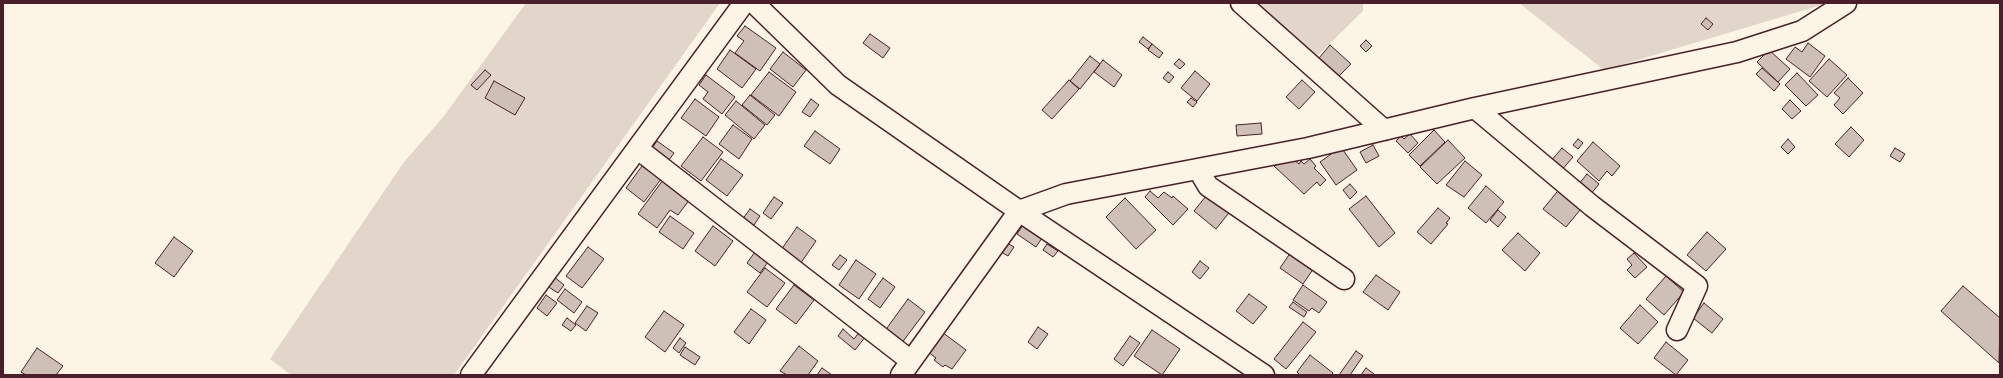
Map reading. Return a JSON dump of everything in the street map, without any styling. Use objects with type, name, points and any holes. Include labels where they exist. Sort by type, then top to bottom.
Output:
[{"type":"street","points":[[471,375],[744,3]]},
{"type":"street","points":[[754,3],[838,85],[1019,211],[1264,375]]},
{"type":"street","points":[[1241,3],[1384,130]]},
{"type":"street","points":[[638,149],[906,368],[1019,211],[1066,194],[1308,148],[1475,108],[1737,52],[1802,31],[1846,3]]},
{"type":"street","points":[[1475,108],[1592,206],[1697,286],[1677,330]]},
{"type":"street","points":[[1198,169],[1208,186],[1344,279]]},
{"type":"shaded area","points":[[526,3],[720,3],[454,375],[291,375],[270,359],[404,162],[444,116]]},
{"type":"shaded area","points":[[1249,3],[1363,3],[1363,11],[1313,60]]},
{"type":"shaded area","points":[[1519,3],[1828,3],[1604,70]]},
{"type":"building","points":[[1706,18],[1713,24],[1708,30],[1701,24]]},
{"type":"building","points":[[745,26],[776,48],[760,71],[735,53],[744,41],[737,36]]},
{"type":"building","points":[[870,34],[890,48],[883,58],[863,43]]},
{"type":"building","points":[[1143,37],[1152,44],[1148,49],[1139,42]]},
{"type":"building","points":[[1366,40],[1372,46],[1366,52],[1360,46]]},
{"type":"building","points":[[1808,43],[1825,56],[1810,77],[1786,59],[1795,47],[1802,52]]},
{"type":"building","points":[[1152,44],[1163,53],[1159,58],[1148,50]]},
{"type":"building","points":[[1330,45],[1351,64],[1339,76],[1319,58]]},
{"type":"building","points":[[730,50],[756,69],[742,88],[717,69]]},
{"type":"building","points":[[1769,50],[1790,69],[1778,82],[1757,62]]},
{"type":"building","points":[[783,52],[806,70],[793,87],[770,69]]},
{"type":"building","points":[[1090,56],[1100,64],[1080,89],[1070,81]]},
{"type":"building","points":[[1179,59],[1185,64],[1180,69],[1174,64]]},
{"type":"building","points":[[1829,59],[1847,75],[1827,97],[1809,81]]},
{"type":"building","points":[[1103,60],[1122,75],[1114,87],[1094,72]]},
{"type":"building","points":[[1762,68],[1780,84],[1774,91],[1756,74]]},
{"type":"building","points":[[485,70],[491,75],[477,90],[471,85]]},
{"type":"building","points":[[1195,71],[1210,84],[1197,101],[1181,88]]},
{"type":"building","points":[[769,72],[796,92],[779,116],[751,95]]},
{"type":"building","points":[[1168,72],[1174,77],[1169,83],[1163,78]]},
{"type":"building","points":[[1797,73],[1818,95],[1806,106],[1785,85]]},
{"type":"building","points":[[706,75],[735,97],[722,114],[703,99],[708,92],[699,85]]},
{"type":"building","points":[[1848,78],[1863,93],[1843,114],[1834,105],[1840,98],[1834,93]]},
{"type":"building","points":[[1069,80],[1079,89],[1052,119],[1042,110]]},
{"type":"building","points":[[1302,80],[1315,92],[1299,109],[1286,97]]},
{"type":"building","points":[[494,81],[525,98],[515,115],[485,98]]},
{"type":"building","points":[[750,95],[775,115],[767,125],[742,105]]},
{"type":"building","points":[[1191,98],[1197,102],[1193,107],[1187,102]]},
{"type":"building","points":[[695,99],[719,117],[706,136],[681,118]]},
{"type":"building","points":[[811,99],[819,105],[810,117],[802,112]]},
{"type":"building","points":[[1790,100],[1801,111],[1792,119],[1782,109]]},
{"type":"building","points":[[736,101],[765,125],[754,139],[725,115]]},
{"type":"building","points":[[1261,123],[1262,134],[1237,136],[1236,125]]},
{"type":"building","points":[[733,125],[752,139],[739,159],[719,144]]},
{"type":"building","points":[[1851,127],[1864,140],[1849,157],[1835,144]]},
{"type":"building","points":[[1434,130],[1445,142],[1420,166],[1409,155]]},
{"type":"building","points":[[815,131],[840,149],[830,164],[804,146]]},
{"type":"building","points":[[1410,134],[1418,143],[1408,153],[1396,141],[1401,136],[1404,139]]},
{"type":"building","points":[[703,137],[723,152],[701,181],[681,166]]},
{"type":"building","points":[[1578,139],[1583,143],[1578,149],[1573,145]]},
{"type":"building","points":[[1788,139],[1795,147],[1788,154],[1781,147]]},
{"type":"building","points":[[1448,140],[1465,158],[1437,184],[1420,167]]},
{"type":"building","points":[[657,141],[674,153],[664,167],[648,154]]},
{"type":"building","points":[[1593,142],[1620,166],[1612,176],[1607,171],[1599,181],[1577,161]]},
{"type":"building","points":[[1373,145],[1379,156],[1366,163],[1360,152]]},
{"type":"building","points":[[1341,147],[1357,170],[1336,185],[1320,162]]},
{"type":"building","points":[[1562,148],[1573,157],[1561,171],[1550,162]]},
{"type":"building","points":[[1895,148],[1905,154],[1900,162],[1890,156]]},
{"type":"building","points":[[721,159],[743,175],[727,196],[706,180]]},
{"type":"building","points":[[1310,159],[1316,166],[1314,168],[1326,180],[1320,186],[1317,182],[1304,194],[1274,166],[1281,161],[1284,163],[1294,160],[1299,164],[1301,161],[1304,164]]},
{"type":"building","points":[[1465,161],[1482,175],[1464,197],[1446,185]]},
{"type":"building","points":[[642,166],[661,179],[644,202],[626,188]]},
{"type":"building","points":[[1587,174],[1599,184],[1590,195],[1578,185]]},
{"type":"building","points":[[663,180],[690,199],[678,215],[670,210],[657,228],[638,214]]},
{"type":"building","points":[[1350,184],[1357,192],[1350,199],[1343,190]]},
{"type":"building","points":[[1486,186],[1504,202],[1486,223],[1468,208]]},
{"type":"building","points":[[1562,186],[1585,204],[1566,227],[1543,209]]},
{"type":"building","points":[[1150,191],[1158,198],[1164,192],[1172,198],[1173,196],[1188,209],[1173,225],[1145,197]]},
{"type":"building","points":[[1210,191],[1232,209],[1216,229],[1194,211]]},
{"type":"building","points":[[1366,196],[1395,233],[1379,247],[1349,209]]},
{"type":"building","points":[[774,197],[783,203],[771,219],[763,213]]},
{"type":"building","points":[[1125,198],[1156,230],[1136,249],[1106,217]]},
{"type":"building","points":[[1438,208],[1450,218],[1446,223],[1448,224],[1431,244],[1417,232]]},
{"type":"building","points":[[750,209],[760,216],[750,231],[739,224]]},
{"type":"building","points":[[1498,210],[1506,217],[1498,227],[1490,220]]},
{"type":"building","points":[[670,216],[694,233],[683,249],[659,232]]},
{"type":"building","points":[[1023,225],[1042,238],[1036,247],[1017,234]]},
{"type":"building","points":[[713,226],[733,241],[715,266],[695,251]]},
{"type":"building","points":[[797,227],[816,241],[798,267],[779,253]]},
{"type":"building","points":[[1707,232],[1726,249],[1706,271],[1687,255]]},
{"type":"building","points":[[1518,233],[1540,253],[1525,271],[1502,250]]},
{"type":"building","points":[[174,237],[193,251],[174,277],[155,263]]},
{"type":"building","points":[[1007,243],[1014,247],[1008,256],[1001,252]]},
{"type":"building","points":[[1047,244],[1058,251],[1053,257],[1043,250]]},
{"type":"building","points":[[588,247],[604,259],[582,288],[566,276]]},
{"type":"building","points":[[1293,249],[1316,265],[1303,284],[1280,268]]},
{"type":"building","points":[[755,252],[768,262],[760,273],[747,263]]},
{"type":"building","points":[[1634,253],[1647,267],[1635,278],[1627,270],[1632,265],[1627,259]]},
{"type":"building","points":[[840,255],[847,260],[839,270],[832,265]]},
{"type":"building","points":[[856,260],[876,274],[859,299],[839,285]]},
{"type":"building","points":[[1200,261],[1209,268],[1200,279],[1192,272]]},
{"type":"building","points":[[765,268],[785,283],[767,307],[747,292]]},
{"type":"building","points":[[1376,275],[1400,292],[1388,310],[1363,292]]},
{"type":"building","points":[[553,276],[564,285],[558,293],[547,286]]},
{"type":"building","points":[[1666,276],[1684,292],[1664,315],[1646,299]]},
{"type":"building","points":[[883,278],[895,287],[880,308],[868,299]]},
{"type":"building","points":[[794,285],[814,300],[796,324],[776,309]]},
{"type":"building","points":[[1303,285],[1327,302],[1319,313],[1312,308],[1309,311],[1293,300]]},
{"type":"building","points":[[1963,286],[2000,318],[1999,363],[1941,311]]},
{"type":"building","points":[[565,289],[582,302],[574,313],[557,300]]},
{"type":"building","points":[[1249,294],[1267,307],[1253,324],[1236,311]]},
{"type":"building","points":[[546,295],[557,303],[547,316],[537,308]]},
{"type":"building","points":[[908,299],[925,312],[901,344],[884,332]]},
{"type":"building","points":[[1293,302],[1307,312],[1304,317],[1289,307]]},
{"type":"building","points":[[1704,303],[1723,319],[1712,333],[1693,318]]},
{"type":"building","points":[[1640,305],[1658,322],[1638,344],[1620,328]]},
{"type":"building","points":[[587,306],[598,313],[586,331],[575,323]]},
{"type":"building","points":[[751,309],[766,320],[749,344],[734,332]]},
{"type":"building","points":[[664,311],[684,325],[665,352],[645,337]]},
{"type":"building","points":[[567,318],[576,325],[571,331],[562,325]]},
{"type":"building","points":[[1303,322],[1316,332],[1286,369],[1274,359]]},
{"type":"building","points":[[1038,327],[1048,334],[1037,349],[1028,342]]},
{"type":"building","points":[[843,329],[854,339],[860,331],[866,336],[855,350],[838,336]]},
{"type":"building","points":[[1152,330],[1180,349],[1162,375],[1134,356]]},
{"type":"building","points":[[942,332],[966,350],[952,369],[945,365],[943,367],[934,360],[936,358],[928,352]]},
{"type":"building","points":[[1130,336],[1140,343],[1123,366],[1114,359]]},
{"type":"building","points":[[680,338],[686,343],[679,353],[673,348]]},
{"type":"building","points":[[1666,342],[1688,360],[1676,375],[1654,358]]},
{"type":"building","points":[[799,346],[818,361],[808,375],[787,375],[780,371]]},
{"type":"building","points":[[685,347],[700,357],[695,365],[680,355]]},
{"type":"building","points":[[37,348],[63,366],[56,375],[26,375],[21,372]]},
{"type":"building","points":[[1356,351],[1363,356],[1350,375],[1339,375]]},
{"type":"building","points":[[1310,355],[1333,373],[1331,375],[1300,375],[1297,372]]},
{"type":"building","points":[[822,368],[832,375],[817,375]]},
{"type":"building","points":[[1366,368],[1374,374],[1361,375]]}]
